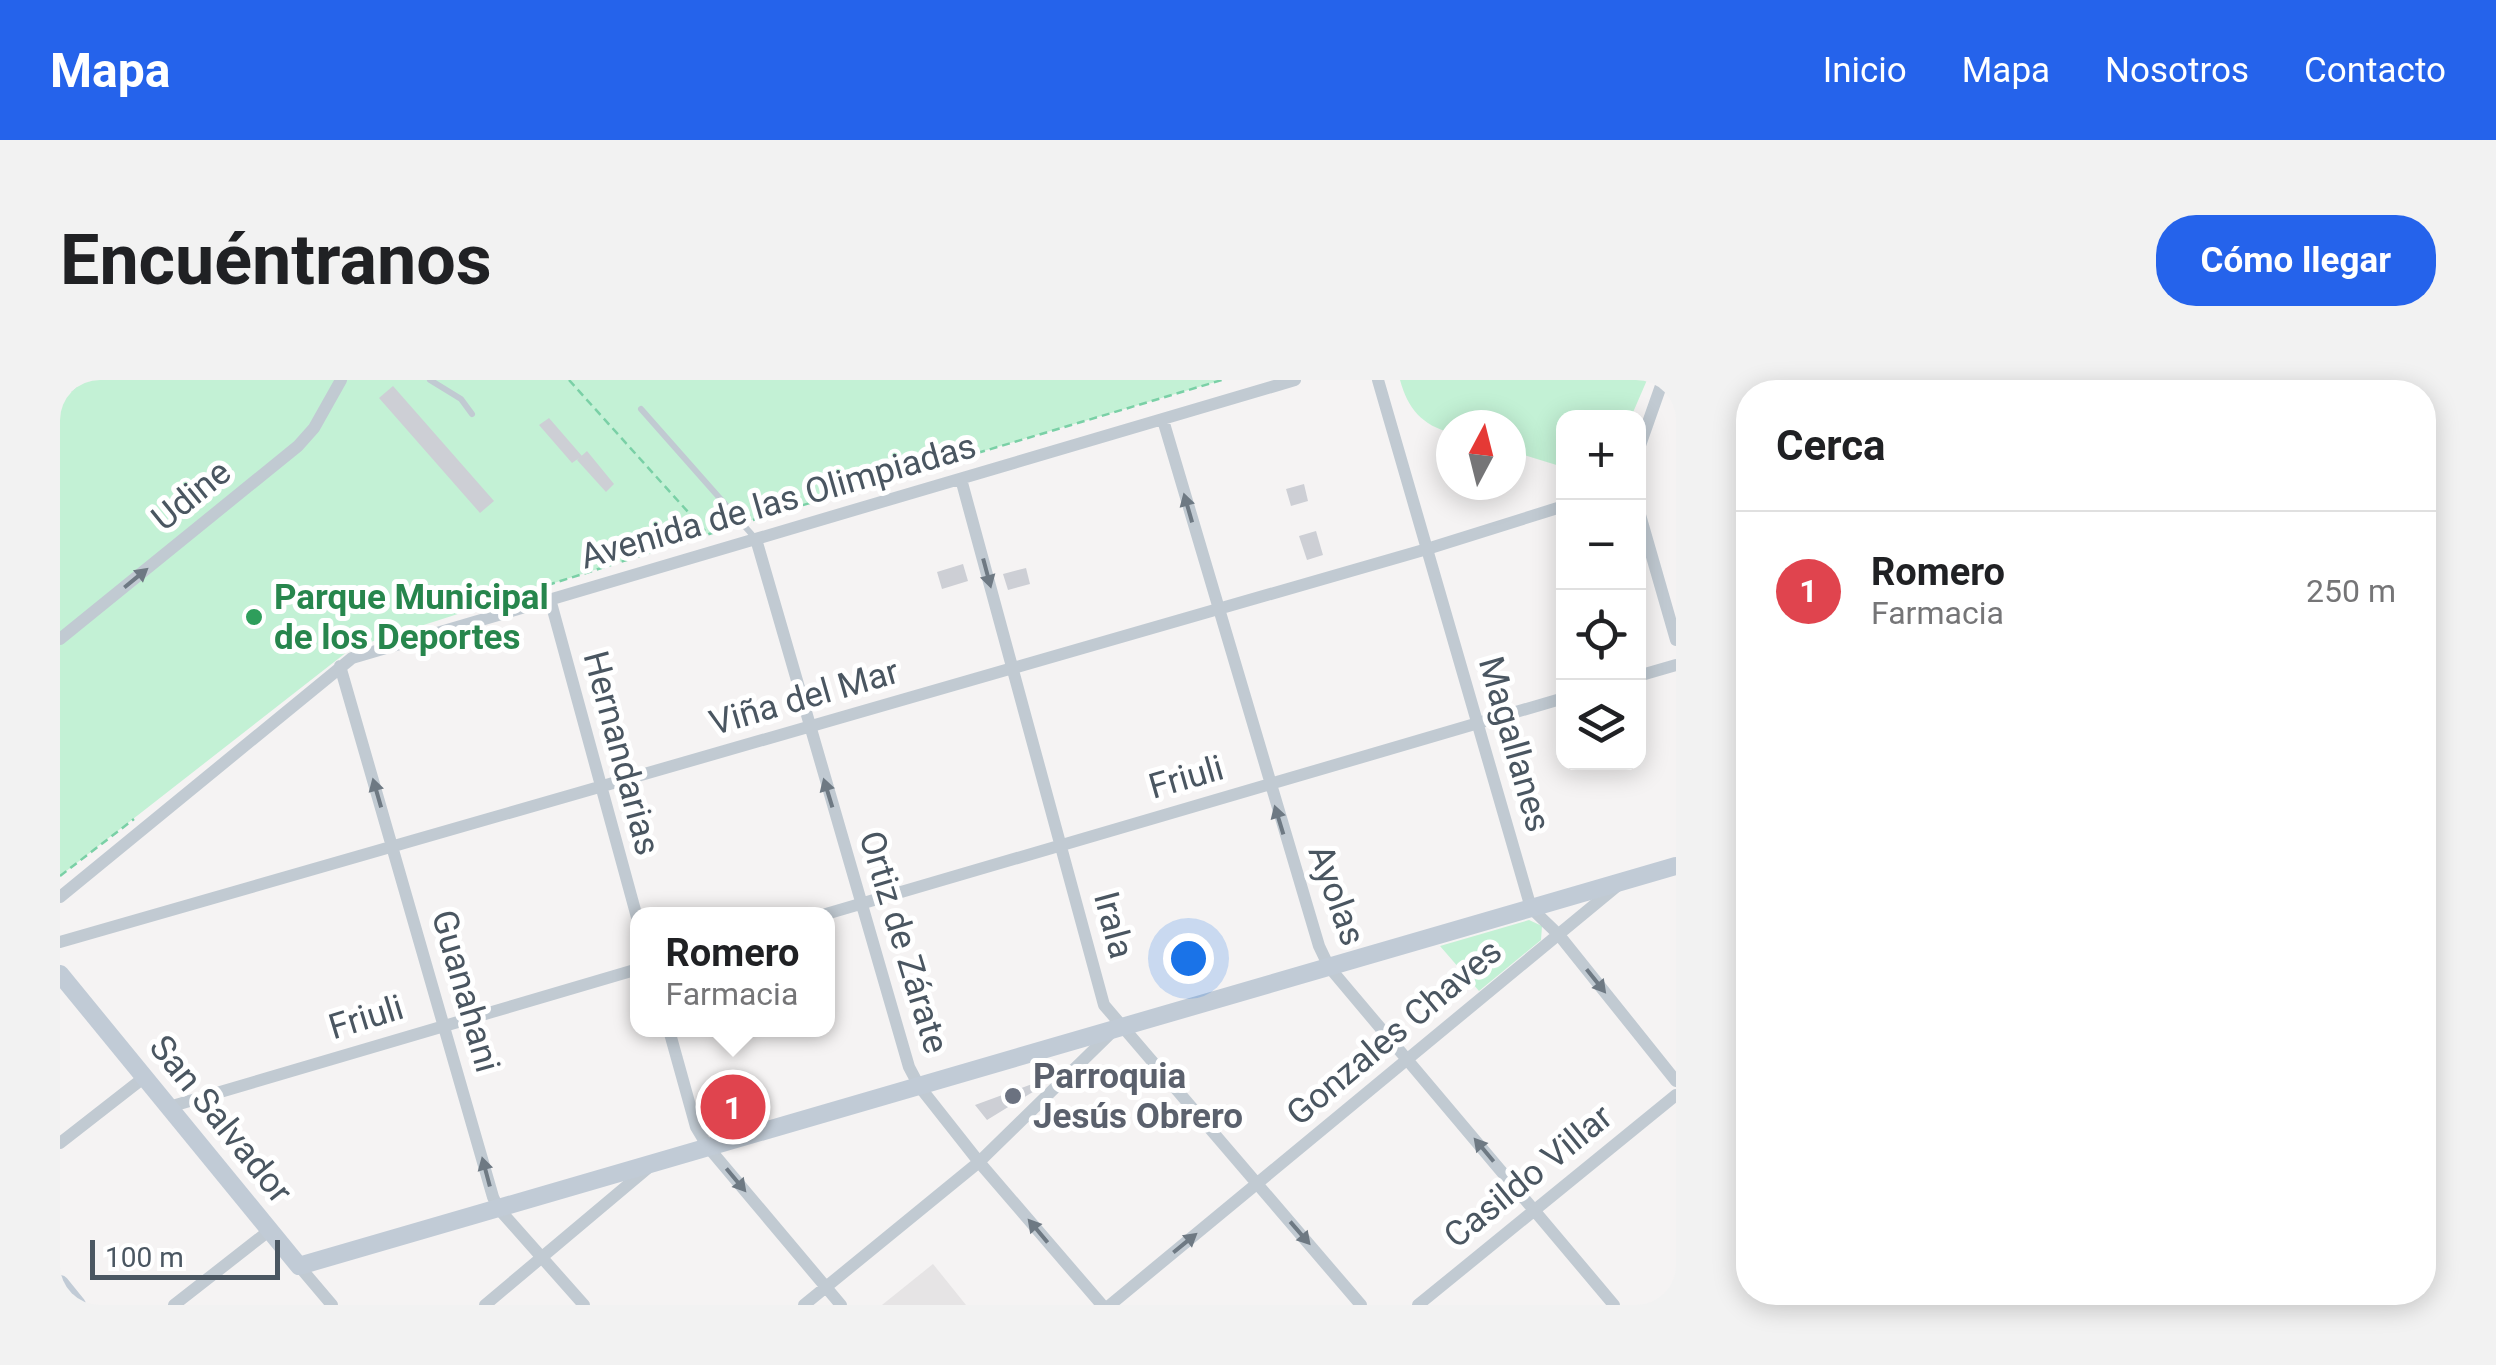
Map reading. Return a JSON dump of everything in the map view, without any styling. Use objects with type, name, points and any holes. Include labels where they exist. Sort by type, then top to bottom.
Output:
[{"type":"street","name":"Udine","points":[[60,639],[298,446],[314,428],[341,380]]},
{"type":"street","name":"Avenida de las Olimpiadas","points":[[60,896],[340,666],[374,649],[548,592],[756,539],[1295,380]]},
{"type":"street","name":"Magallanes","points":[[1378,380],[1531,908],[1559,935],[1676,1081]]},
{"type":"street","points":[[1646,428],[1663,380]]},
{"type":"street","name":"Ayolas","points":[[1163,420],[1318,946],[1329,966],[1614,1305]]},
{"type":"street","name":"Irala","points":[[962,479],[1104,1005],[1118,1028],[1361,1305]]},
{"type":"street","name":"Viña del Mar","points":[[60,942],[1556,508]]},
{"type":"street","points":[[1646,536],[1676,640]]},
{"type":"street","name":"Ortiz de Zárate","points":[[756,539],[908,1067],[979,1162],[1102,1305]]},
{"type":"street","name":"Hernandarias","points":[[548,592],[634,907]]},
{"type":"street","points":[[1646,673],[1676,664]]},
{"type":"street","name":"Guanahani","points":[[340,666],[498,1208],[584,1305]]},
{"type":"street","name":"Friuli","points":[[835,912],[1556,700]]},
{"type":"street","points":[[299,1266],[1676,866]]},
{"type":"street","name":"Gonzales Chaves","points":[[1110,1305],[1623,881]]},
{"type":"street","name":"Friuli","points":[[169,1107],[630,972]]},
{"type":"street","name":"San Salvador","points":[[60,974],[332,1305]]},
{"type":"street","points":[[804,1305],[979,1162],[1118,1028]]},
{"type":"street","points":[[671,1037],[696,1127],[708,1147],[841,1305]]},
{"type":"street","points":[[60,1142],[146,1076]]},
{"type":"street","name":"Casildo Villar","points":[[1418,1305],[1676,1094]]},
{"type":"street","points":[[485,1305],[655,1162]]},
{"type":"street","points":[[174,1305],[270,1230]]},
{"type":"street","points":[[60,1284],[77,1305]]},
{"type":"lane","points":[[430,380],[461,399],[472,414]]},
{"type":"lane","points":[[641,409],[756,539]]},
{"type":"path","points":[[60,400],[83,380]]},
{"type":"path","points":[[569,380],[708,534]]},
{"type":"path","points":[[548,592],[708,534],[1222,380]]},
{"type":"shaded area","points":[[933,1264],[966,1305],[882,1305]]},
{"type":"green space","name":"Parque Municipal de los Deportes","points":[[65,380],[1222,380],[741,523],[352,648],[60,876],[60,384]]},
{"type":"green space","points":[[1400,380],[1647,380],[1634,410],[1556,410],[1556,465],[1526,456],[1526,410],[1436,410],[1436,427],[1424,420],[1407,399]]},
{"type":"green space","points":[[1529,920],[1542,926],[1541,940],[1479,991],[1440,946]]},
{"type":"building","points":[[393,386],[494,501],[480,513],[379,398]]},
{"type":"building","points":[[549,418],[582,456],[572,463],[539,425]]},
{"type":"building","points":[[587,451],[614,484],[606,492],[577,460]]},
{"type":"building","points":[[1304,484],[1308,501],[1291,506],[1286,489]]},
{"type":"building","points":[[1316,531],[1323,555],[1307,560],[1299,536]]},
{"type":"building","points":[[963,564],[968,581],[942,589],[937,572]]},
{"type":"building","points":[[1026,568],[1030,584],[1008,590],[1003,574]]},
{"type":"building","name":"Parroquia Jesús Obrero","points":[[1043,1080],[1041,1087],[987,1120],[975,1105]]},
{"type":"place","name":"Parque Municipal de los Deportes","points":[[254,617]]},
{"type":"place","name":"Parroquia Jesús Obrero","points":[[1013,1096]]},
{"type":"place","name":"Romero","points":[[733,1107]]}]
